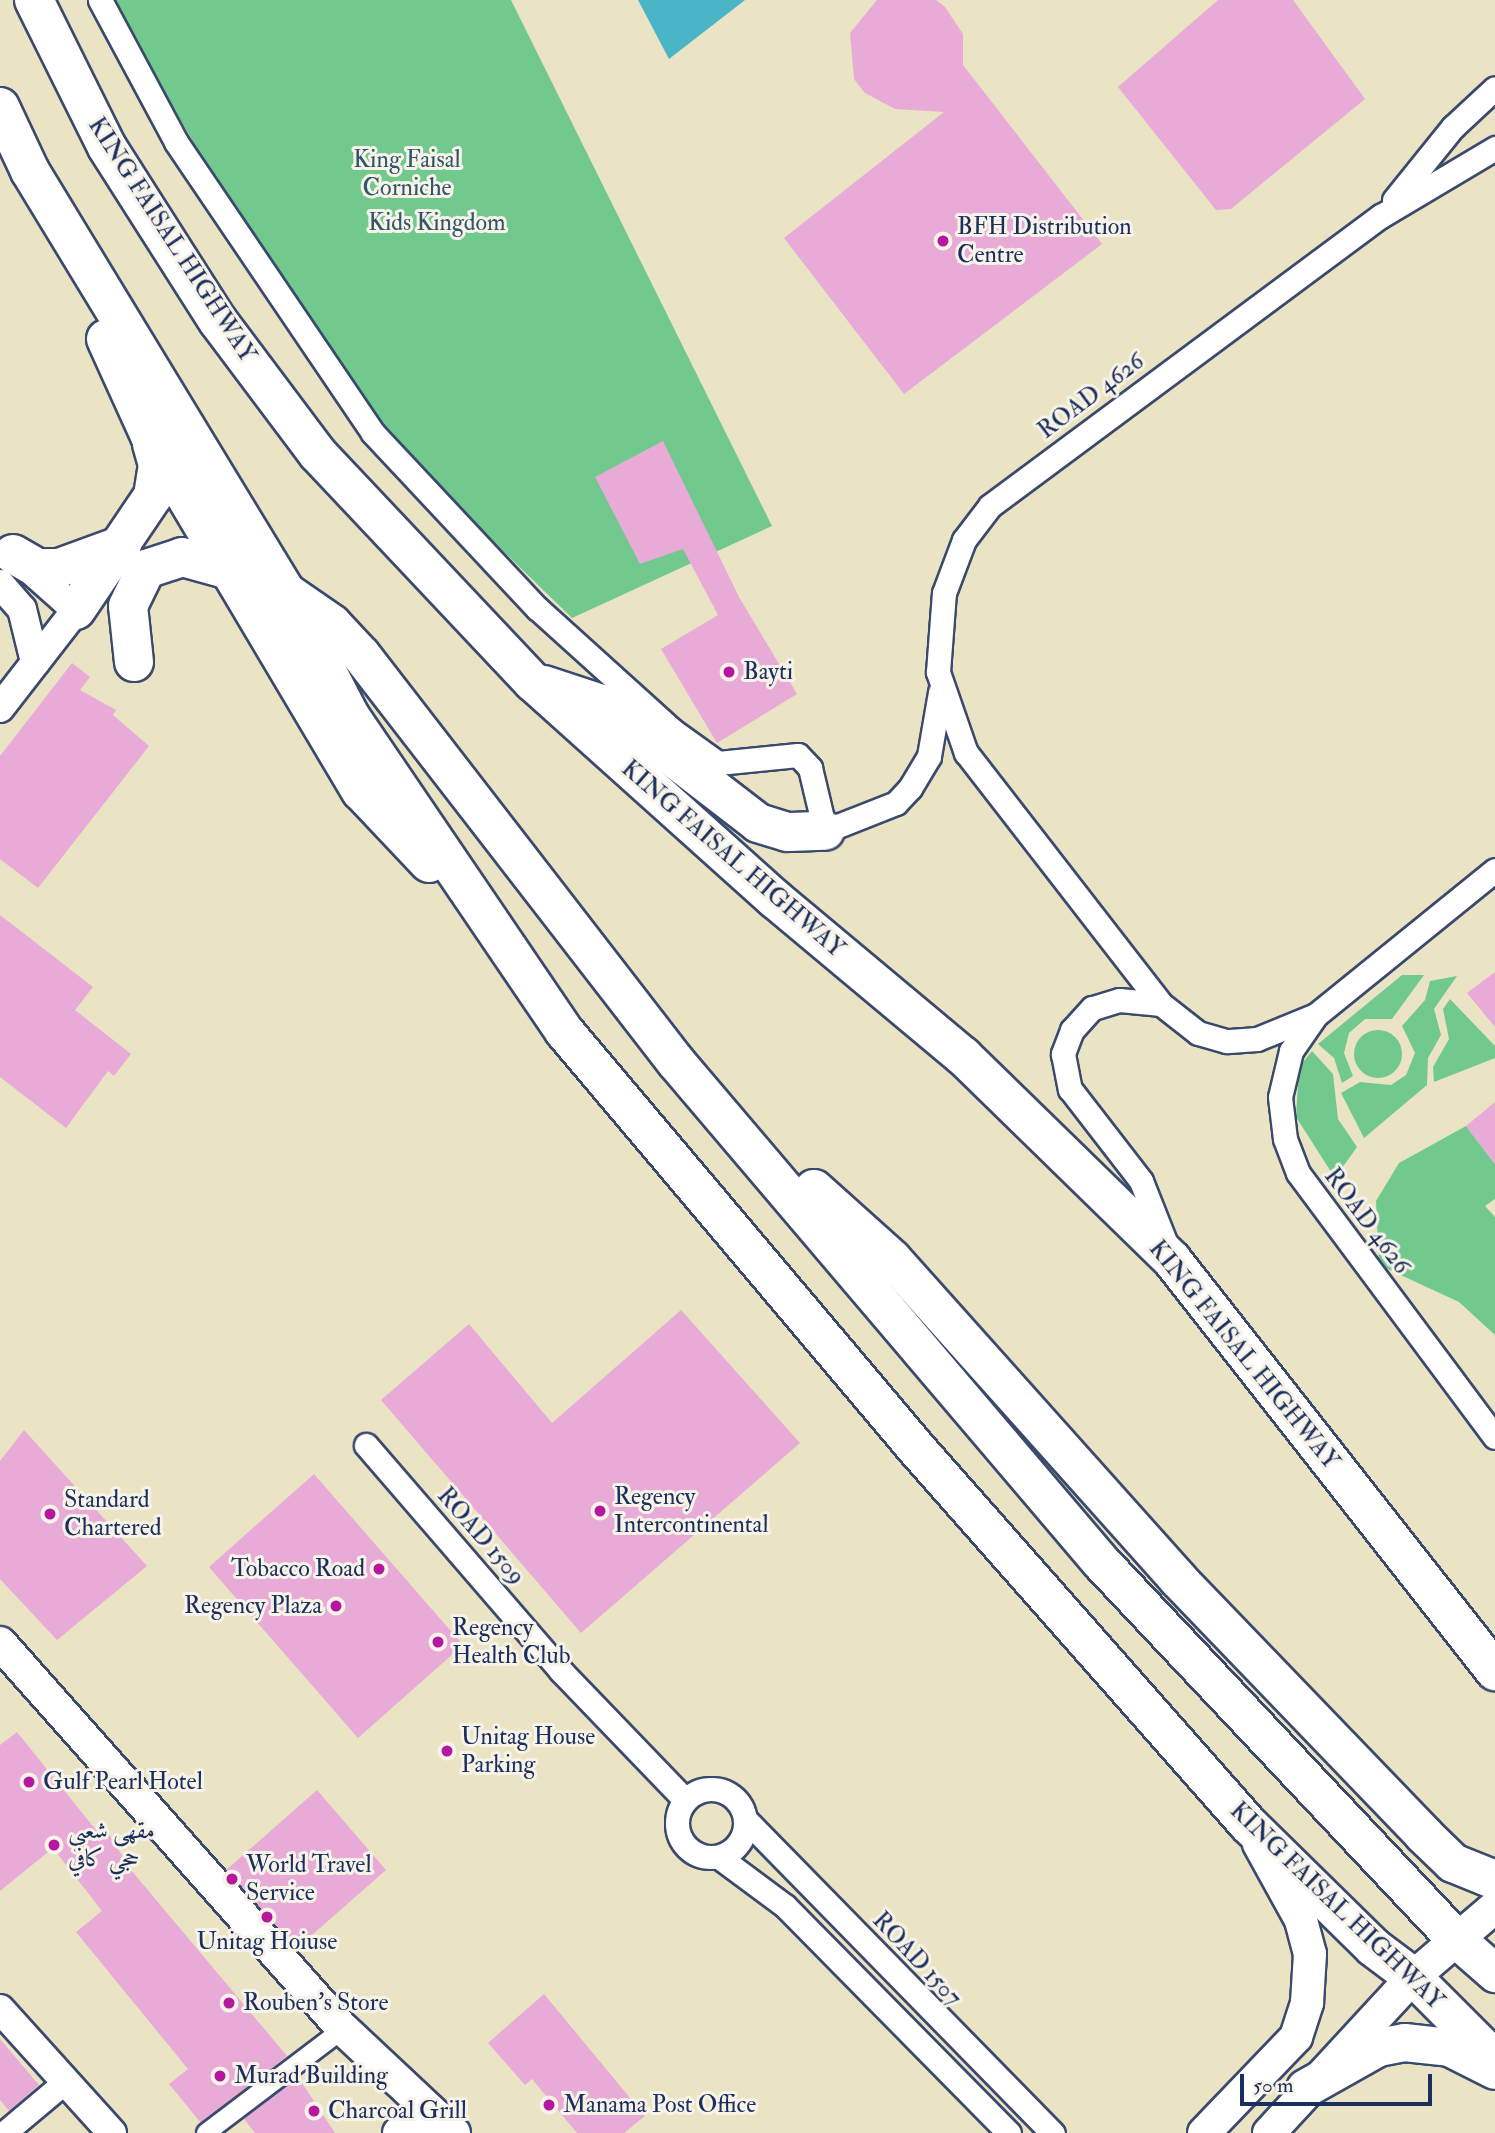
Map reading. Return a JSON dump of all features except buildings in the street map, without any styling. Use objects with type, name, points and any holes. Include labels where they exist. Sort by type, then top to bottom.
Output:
[{"type":"highway","name":"KING FAISAL HIGHWAY","points":[[34,0],[107,148],[218,321],[318,454],[533,682],[775,899],[963,1056],[1172,1260],[1491,1668]]},
{"type":"highway","name":"KING FAISAL HIGHWAY","points":[[0,107],[30,171],[286,592],[350,716],[479,909],[617,1100],[1248,1824],[1373,1947],[1413,1977],[1495,2059]]},
{"type":"highway","points":[[30,171],[151,438],[226,569],[361,791],[479,909]]},
{"type":"highway","points":[[76,610],[122,545],[157,481],[151,438]]},
{"type":"highway","points":[[4,560],[37,568],[59,568],[122,545]]},
{"type":"highway","points":[[134,662],[128,606],[146,569],[182,557],[226,569]]},
{"type":"highway","name":"KING FAISAL HIGHWAY","points":[[286,592],[332,624],[360,655],[676,1062],[1101,1562],[1454,1937],[1495,1973]]},
{"type":"highway","points":[[533,682],[606,705],[758,823],[788,832],[825,831]]},
{"type":"highway","points":[[676,1062],[893,1260],[1178,1580],[1423,1834],[1453,1863],[1495,1880]]},
{"type":"highway","points":[[1305,2088],[1378,2047],[1404,2042],[1449,2047],[1495,2070]]},
{"type":"main road","points":[[0,1643],[342,2029],[448,2129]]},
{"type":"main road","points":[[1204,2133],[1274,2063],[1296,2037],[1307,2003],[1310,1954],[1301,1920],[1248,1824]]},
{"type":"main road","points":[[1269,2133],[1305,2088],[1413,1977],[1454,1937],[1495,1907]]},
{"type":"main road","points":[[399,2133],[448,2129]]},
{"type":"street","points":[[100,0],[176,142],[366,424],[428,498],[586,652],[718,763],[798,755],[810,768],[825,831]]},
{"type":"street","name":"ROAD 4626","points":[[1381,216],[1453,127],[1495,88]]},
{"type":"street","name":"ROAD 4626","points":[[825,831],[896,803],[929,756],[941,685],[944,593],[964,540],[990,506],[1381,216],[1495,148]]},
{"type":"street","points":[[0,708],[76,610],[4,560]]},
{"type":"street","points":[[4,560],[22,610],[36,662]]},
{"type":"street","name":"ROAD 4626","points":[[941,685],[978,774],[1161,1004],[1198,1033],[1226,1041],[1257,1039],[1315,1015],[1495,870]]},
{"type":"street","points":[[1161,1004],[1119,1000],[1092,1008],[1072,1030],[1063,1055],[1070,1089],[1141,1181],[1172,1260]]},
{"type":"street","name":"ROAD 4626","points":[[1315,1015],[1282,1075],[1281,1118],[1290,1156],[1495,1437]]},
{"type":"street","name":"ROAD 1509","points":[[366,1445],[583,1695],[683,1803]]},
{"type":"street","points":[[719,1857],[742,1839],[745,1819],[736,1800],[717,1789],[683,1803],[676,1825],[685,1847],[719,1857],[785,1906],[1009,2133]]},
{"type":"street","name":"ROAD 1507","points":[[745,1819],[1054,2133]]},
{"type":"street","points":[[0,2009],[111,2133]]},
{"type":"street","points":[[206,2133],[342,2029]]},
{"type":"street","points":[[4,2133],[66,2081]]},
{"type":"green space","name":"King Faisal Corniche","points":[[112,0],[511,0],[772,526],[572,618],[398,449],[268,273]]},
{"type":"green space","points":[[1402,975],[1424,975],[1392,1019],[1365,1019],[1349,1033],[1344,1053],[1353,1076],[1342,1083],[1334,1058],[1318,1044]]},
{"type":"green space","points":[[1457,976],[1434,1009],[1441,1035],[1428,1058],[1427,1085],[1364,1138],[1341,1093],[1360,1082],[1391,1085],[1406,1075],[1415,1053],[1402,1026],[1425,1000],[1430,981]]},
{"type":"green space","points":[[1450,999],[1495,1046],[1495,1058],[1434,1082],[1433,1067],[1449,1039],[1443,1009]]},
{"type":"green space","points":[[1378,1030],[1395,1037],[1402,1054],[1395,1071],[1378,1078],[1361,1071],[1354,1054],[1361,1037]]},
{"type":"green space","points":[[1312,1051],[1333,1074],[1338,1119],[1357,1147],[1335,1178],[1296,1117],[1299,1067]]},
{"type":"green space","points":[[1466,1126],[1495,1164],[1495,1199],[1485,1206],[1495,1217],[1495,1335],[1459,1302],[1379,1265],[1376,1201],[1399,1163]]},
{"type":"water","points":[[638,0],[745,0],[669,59]]},
{"type":"place","name":"BFH Distribution Centre","points":[[943,241]]},
{"type":"place","name":"Bayti","points":[[729,672]]},
{"type":"place","name":"Regency Intercontinental","points":[[600,1511]]},
{"type":"place","name":"Standard Chartered","points":[[50,1514]]},
{"type":"place","name":"Tobacco Road","points":[[379,1569]]},
{"type":"place","name":"Regency Plaza","points":[[336,1606]]},
{"type":"place","name":"Regency Health Club","points":[[438,1642]]},
{"type":"place","name":"Unitag House Parking","points":[[447,1751]]},
{"type":"place","name":"Gulf Pearl Hotel","points":[[29,1782]]},
{"type":"place","name":"مقهى شعبي حجي كافي","points":[[54,1845]]},
{"type":"place","name":"World Travel Service","points":[[232,1879]]},
{"type":"place","name":"Unitag Hoiuse","points":[[267,1917]]},
{"type":"place","name":"Rouben's Store","points":[[229,2003]]},
{"type":"place","name":"Murad Building","points":[[220,2076]]},
{"type":"place","name":"Manama Post Office","points":[[549,2105]]},
{"type":"place","name":"Charcoal Grill","points":[[314,2111]]},
{"type":"park label","name":"Kids Kingdom","points":[[437,223]]}]
